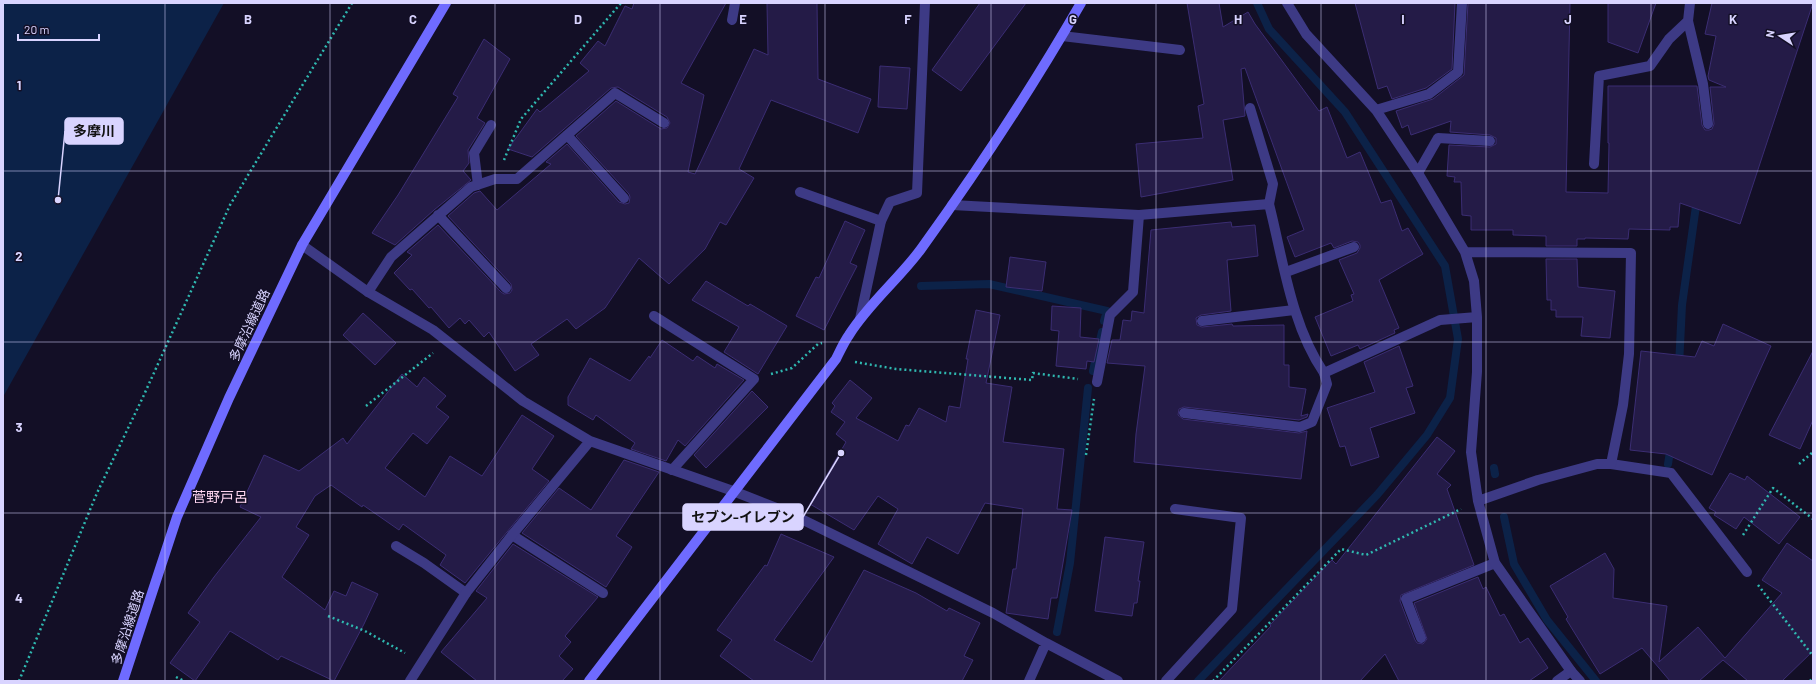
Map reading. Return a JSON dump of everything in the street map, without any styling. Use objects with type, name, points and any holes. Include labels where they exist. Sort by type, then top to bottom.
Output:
[{"type":"street","name":"多摩沿線道路","points":[[123,681],[177,517],[229,398],[302,245],[446,3]]},
{"type":"street","points":[[732,20],[734,3]]},
{"type":"street","points":[[860,320],[881,221],[890,202],[917,193],[925,3]]},
{"type":"street","points":[[589,681],[694,546],[733,491],[836,359],[848,336],[860,320],[916,255],[952,205],[1062,36],[1081,3]]},
{"type":"street","points":[[1287,3],[1306,34],[1376,110],[1418,173],[1465,252],[1474,281],[1477,317],[1477,372],[1470,452],[1478,501],[1495,564],[1571,671],[1580,681]]},
{"type":"street","points":[[1376,110],[1429,94],[1458,72],[1462,3]]},
{"type":"street","points":[[1690,3],[1688,21],[1703,84],[1708,124]]},
{"type":"street","points":[[1594,164],[1600,76],[1650,66],[1669,39],[1688,21]]},
{"type":"street","points":[[1062,36],[1180,50]]},
{"type":"street","points":[[368,292],[391,257],[471,187],[495,179],[517,179],[615,93],[664,123]]},
{"type":"street","points":[[1184,413],[1300,427],[1312,422],[1327,384],[1324,373],[1315,360],[1294,310],[1269,204],[1273,184],[1250,108]]},
{"type":"street","points":[[478,185],[474,153],[490,125]]},
{"type":"street","points":[[567,135],[624,198]]},
{"type":"street","points":[[1418,173],[1438,138],[1490,141]]},
{"type":"street","points":[[800,192],[881,221]]},
{"type":"street","points":[[952,205],[1140,215],[1269,204]]},
{"type":"street","points":[[438,215],[506,288]]},
{"type":"street","points":[[1097,382],[1110,315],[1133,292],[1140,215]]},
{"type":"street","points":[[302,245],[368,292],[433,330],[523,401],[590,441],[733,491],[789,513],[993,613],[1118,681]]},
{"type":"street","points":[[1286,272],[1354,247]]},
{"type":"street","points":[[1465,252],[1631,253],[1630,354],[1623,405],[1611,464]]},
{"type":"street","points":[[1202,320],[1294,310]]},
{"type":"street","points":[[654,316],[754,379],[672,470]]},
{"type":"street","points":[[1324,373],[1440,320],[1477,317]]},
{"type":"street","points":[[410,681],[466,593],[590,441]]},
{"type":"street","points":[[1478,501],[1538,480],[1597,464],[1611,464],[1671,473],[1747,572]]},
{"type":"street","points":[[1166,681],[1232,609],[1241,518],[1175,508]]},
{"type":"street","points":[[512,535],[603,593]]},
{"type":"street","points":[[396,546],[424,563],[466,593]]},
{"type":"street","points":[[1421,638],[1406,599],[1495,564]]},
{"type":"street","points":[[1029,681],[1046,643]]},
{"type":"street","points":[[1556,681],[1571,671]]},
{"type":"path","points":[[19,681],[97,493],[143,397],[230,206],[352,3]]},
{"type":"path","points":[[495,179],[521,119],[621,3]]},
{"type":"path","points":[[754,379],[792,368],[818,344],[848,336]]},
{"type":"path","points":[[366,406],[447,341]]},
{"type":"path","points":[[836,359],[896,369],[1032,380],[1033,374],[1097,382],[1086,455]]},
{"type":"path","points":[[1799,464],[1813,452]]},
{"type":"path","points":[[1732,552],[1774,488],[1813,519]]},
{"type":"path","points":[[1213,681],[1341,549],[1366,555],[1478,501]]},
{"type":"path","points":[[1747,572],[1769,597],[1813,656]]},
{"type":"path","points":[[328,616],[365,631],[423,662]]},
{"type":"path","points":[[176,677],[184,681]]},
{"type":"path","points":[[1810,681],[1813,678]]},
{"type":"water","points":[[3,3],[224,3],[3,397]]},
{"type":"building","points":[[634,3],[726,3],[681,83],[704,95],[688,172],[695,174],[754,49],[768,55],[767,3],[817,3],[818,79],[871,99],[858,133],[771,100],[739,169],[754,178],[726,225],[720,222],[705,249],[669,284],[639,258],[605,308],[576,329],[567,319],[531,344],[539,355],[515,371],[489,332],[484,337],[469,320],[465,324],[460,318],[449,328],[431,307],[429,308],[412,289],[410,290],[394,273],[412,255],[407,252],[438,225],[501,292],[504,294],[510,293],[512,290],[511,284],[448,216],[474,193],[480,191],[497,210],[551,164],[546,162],[567,144],[619,202],[625,204],[629,203],[629,194],[576,136],[616,101],[661,129],[667,128],[670,123],[667,117],[618,87],[611,88],[532,157],[508,149],[537,109],[540,112],[589,71],[580,63],[598,41],[605,46],[625,6],[632,9]]},
{"type":"building","points":[[980,3],[1026,3],[961,91],[932,70]]},
{"type":"building","points":[[1187,3],[1219,3],[1223,27],[1248,12],[1255,24],[1319,111],[1327,107],[1347,158],[1360,152],[1381,203],[1391,200],[1402,231],[1408,228],[1423,254],[1379,280],[1399,328],[1394,330],[1395,333],[1360,349],[1358,345],[1331,356],[1315,317],[1353,301],[1351,295],[1354,294],[1339,260],[1357,253],[1360,245],[1358,242],[1352,241],[1334,248],[1331,243],[1295,257],[1287,237],[1304,230],[1245,68],[1241,69],[1245,116],[1223,120],[1233,180],[1141,197],[1136,144],[1203,138],[1198,106],[1204,104]]},
{"type":"building","points":[[1355,3],[1455,3],[1452,69],[1426,88],[1392,99],[1387,86],[1378,89]]},
{"type":"building","points":[[1468,3],[1570,3],[1566,192],[1608,193],[1608,86],[1697,86],[1702,125],[1705,130],[1712,129],[1714,124],[1710,87],[1726,87],[1709,80],[1708,76],[1716,36],[1705,34],[1712,3],[1813,3],[1740,224],[1680,203],[1678,227],[1670,227],[1670,230],[1629,229],[1628,239],[1577,239],[1577,246],[1546,246],[1546,236],[1513,235],[1513,230],[1471,230],[1471,216],[1462,215],[1461,182],[1454,182],[1455,177],[1447,176],[1449,145],[1490,147],[1496,144],[1496,138],[1490,135],[1450,132],[1451,121],[1411,135],[1408,125],[1402,128],[1396,111],[1433,99],[1464,75]]},
{"type":"building","points":[[1608,3],[1656,3],[1638,53],[1608,42]]},
{"type":"building","points":[[484,39],[510,59],[477,118],[485,123],[468,150],[469,163],[463,171],[471,180],[434,210],[395,245],[372,233],[398,195],[458,97],[453,94]]},
{"type":"building","points":[[880,66],[910,68],[907,109],[878,107]]},
{"type":"building","points":[[845,221],[865,230],[850,263],[857,266],[824,330],[796,316],[816,277],[819,278]]},
{"type":"building","points":[[1231,222],[1232,227],[1255,225],[1258,256],[1227,260],[1231,311],[1201,315],[1196,318],[1197,325],[1202,327],[1232,324],[1233,326],[1284,325],[1284,365],[1289,365],[1289,387],[1306,389],[1301,416],[1308,414],[1307,417],[1299,420],[1184,407],[1179,409],[1178,415],[1183,419],[1299,433],[1307,431],[1301,479],[1134,462],[1136,434],[1145,366],[1107,363],[1112,340],[1120,340],[1123,320],[1131,321],[1132,311],[1144,313],[1151,230]]},
{"type":"building","points":[[1010,257],[1046,262],[1042,291],[1006,287]]},
{"type":"building","points":[[1546,259],[1577,259],[1578,287],[1615,291],[1610,338],[1581,336],[1583,317],[1556,317],[1556,310],[1551,310],[1551,300],[1547,300]]},
{"type":"building","points":[[706,281],[748,306],[750,304],[787,326],[758,374],[724,352],[739,327],[692,300]]},
{"type":"building","points":[[1052,306],[1081,308],[1080,337],[1099,339],[1094,362],[1087,361],[1086,369],[1056,366],[1059,331],[1051,330]]},
{"type":"building","points":[[976,310],[1000,315],[986,383],[1012,387],[1003,442],[1064,449],[1057,509],[1072,510],[1057,598],[1051,598],[1048,619],[1006,613],[1013,569],[1016,569],[1023,509],[985,503],[958,554],[927,537],[912,564],[878,544],[898,509],[878,496],[854,530],[810,504],[846,442],[836,434],[845,422],[831,412],[835,406],[832,403],[850,380],[872,398],[856,418],[898,441],[906,425],[909,426],[919,408],[946,422],[949,406],[960,408],[968,359],[966,359]]},
{"type":"building","points":[[363,313],[396,343],[375,365],[343,335]]},
{"type":"building","points":[[1723,324],[1771,346],[1712,475],[1666,454],[1630,450],[1641,351],[1695,357],[1702,341],[1714,346]]},
{"type":"building","points":[[662,340],[693,361],[697,356],[715,368],[717,364],[744,380],[685,446],[678,440],[666,461],[631,449],[635,443],[596,415],[593,420],[568,405],[568,397],[590,358],[630,381],[649,356],[650,358]]},
{"type":"building","points":[[1399,346],[1413,386],[1406,388],[1415,413],[1370,428],[1379,457],[1351,466],[1345,446],[1340,447],[1327,408],[1375,392],[1364,362]]},
{"type":"building","points":[[1813,351],[1813,420],[1800,449],[1769,435]]},
{"type":"building","points":[[402,374],[417,387],[424,377],[446,396],[436,407],[449,417],[427,444],[413,433],[385,468],[425,497],[450,456],[482,476],[522,415],[554,436],[532,469],[549,481],[465,583],[440,565],[446,555],[403,524],[399,530],[363,505],[362,507],[331,485],[315,496],[296,527],[309,535],[282,577],[325,610],[334,591],[346,596],[352,582],[378,594],[334,681],[281,656],[278,660],[230,631],[195,681],[170,663],[200,622],[188,613],[261,517],[240,507],[264,455],[299,471],[343,438],[347,444]]},
{"type":"building","points":[[752,391],[768,407],[706,468],[694,455]]},
{"type":"building","points":[[1437,437],[1455,451],[1437,474],[1451,485],[1447,489],[1474,565],[1401,595],[1400,601],[1415,640],[1417,643],[1423,644],[1427,639],[1414,603],[1478,577],[1483,589],[1486,587],[1500,616],[1504,614],[1520,643],[1528,638],[1548,668],[1529,681],[1399,681],[1385,654],[1360,681],[1219,681],[1332,560],[1336,564]]},
{"type":"building","points":[[624,460],[659,472],[616,536],[632,547],[606,587],[522,533],[559,488],[591,510]]},
{"type":"building","points":[[1730,473],[1745,480],[1747,476],[1800,517],[1779,544],[1744,517],[1736,529],[1714,515],[1716,512],[1709,508]]},
{"type":"building","points":[[781,534],[834,557],[774,640],[812,662],[864,570],[916,593],[947,611],[949,608],[980,623],[964,656],[973,660],[962,681],[754,681],[720,656],[732,640],[717,630],[765,565],[767,566]]},
{"type":"building","points":[[1105,537],[1144,542],[1138,581],[1140,581],[1137,603],[1134,603],[1132,616],[1095,611]]},
{"type":"building","points":[[1787,543],[1813,561],[1813,651],[1782,681],[1748,681],[1723,660],[1699,681],[1670,681],[1642,648],[1600,674],[1566,619],[1568,617],[1550,586],[1605,553],[1614,569],[1613,598],[1667,606],[1659,662],[1698,627],[1725,658],[1782,593],[1762,580]]},
{"type":"building","points":[[513,544],[598,597],[565,636],[571,642],[559,656],[573,669],[562,681],[477,681],[441,652],[487,598],[476,591]]},
{"type":"waterway","points":[[1198,681],[1377,495],[1427,435],[1450,398],[1458,339],[1445,266],[1345,112],[1269,29],[1257,3]]},
{"type":"waterway","points":[[1679,366],[1682,305],[1697,199]]},
{"type":"waterway","points":[[921,286],[989,284],[1107,311],[1104,321]]},
{"type":"waterway","points":[[1093,371],[1102,332]]},
{"type":"waterway","points":[[1057,632],[1070,563],[1088,388]]},
{"type":"waterway","points":[[1668,464],[1671,445]]},
{"type":"waterway","points":[[1494,468],[1495,474]]},
{"type":"waterway","points":[[1504,517],[1514,564],[1547,620],[1596,681]]},
{"type":"place","name":"多摩川","points":[[58,200]]},
{"type":"place","name":"セブン-イレブン","points":[[841,453]]},
{"type":"district","name":"菅野戸呂","points":[[220,497]]}]
